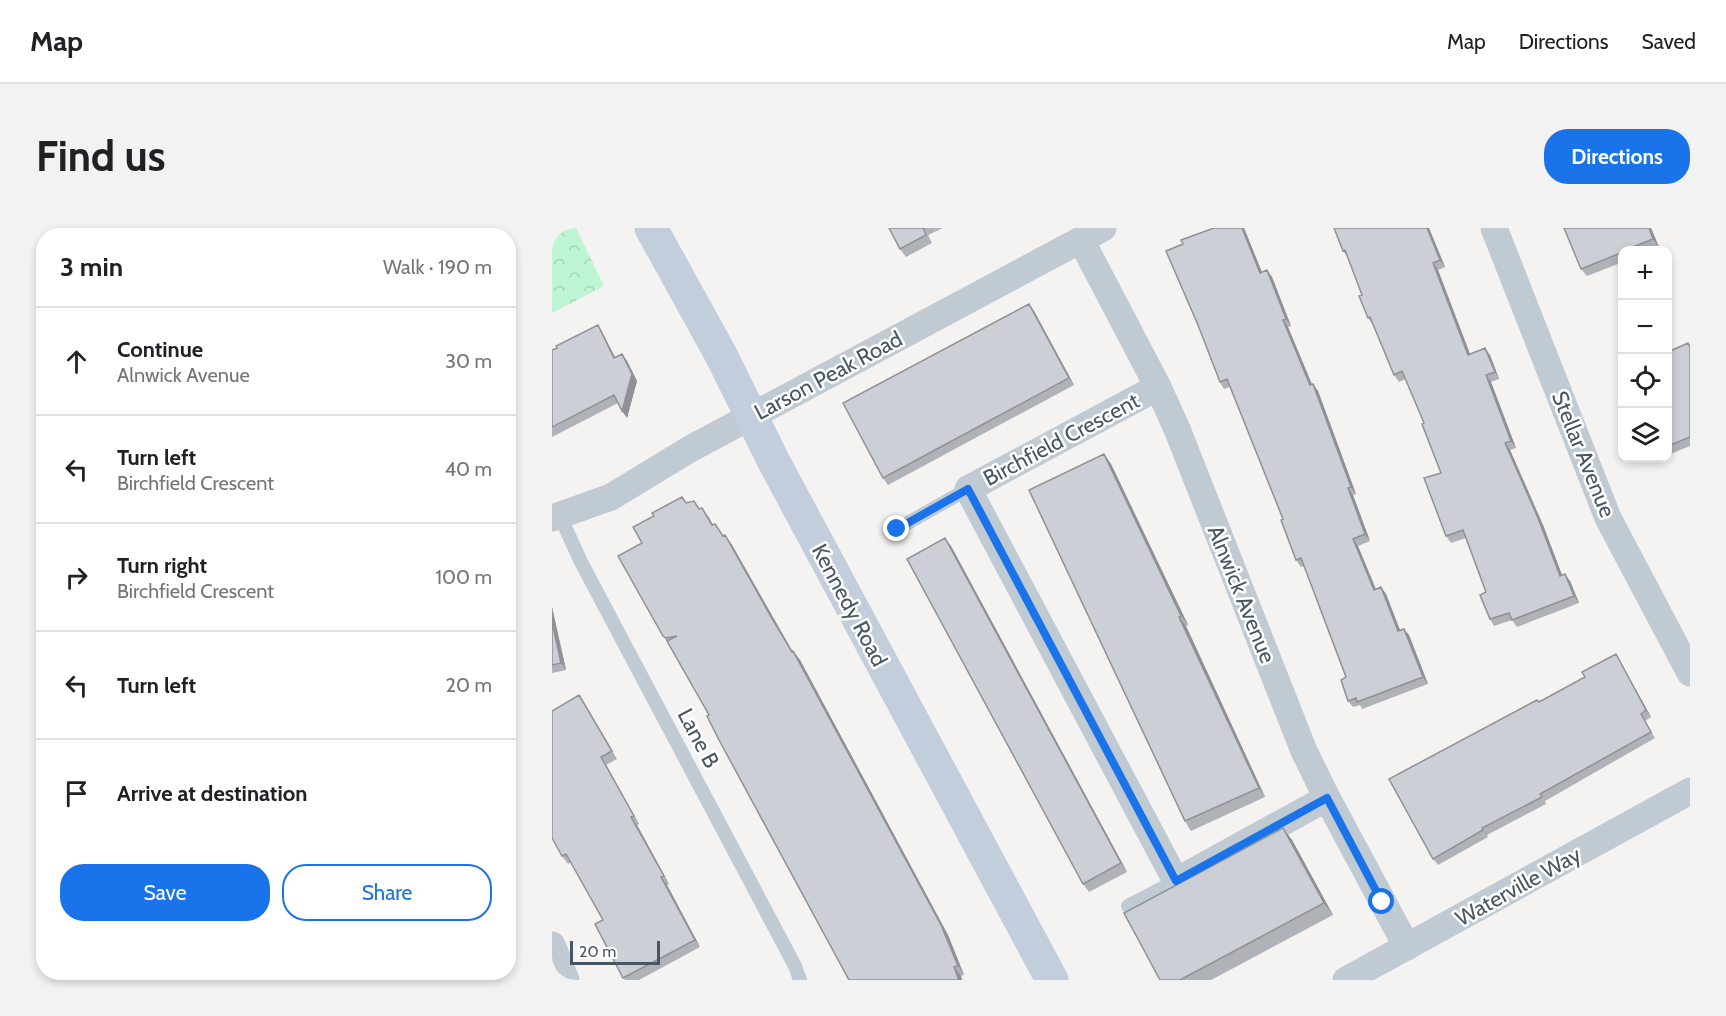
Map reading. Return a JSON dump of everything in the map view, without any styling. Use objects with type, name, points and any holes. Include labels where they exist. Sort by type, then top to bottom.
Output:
[{"type":"main road","name":"Kennedy Road","points":[[651,228],[1052,980]]},
{"type":"street","name":"Stellar Avenue","points":[[1494,228],[1608,518],[1690,673]]},
{"type":"street","name":"Larson Peak Road","points":[[556,517],[611,497],[690,449],[1092,234]]},
{"type":"street","name":"Alnwick Avenue","points":[[1092,234],[1177,429],[1304,751],[1407,946]]},
{"type":"street","name":"Birchfield Crescent","points":[[1158,387],[968,489],[1176,881]]},
{"type":"street","name":"Waterville Way","points":[[1346,980],[1690,792]]},
{"type":"street","points":[[1176,881],[1327,798]]},
{"type":"street","points":[[552,945],[566,980]]},
{"type":"lane","points":[[897,529],[968,489]]},
{"type":"lane","name":"Lane B","points":[[556,517],[773,924],[800,980]]},
{"type":"lane","points":[[1128,906],[1176,881]]},
{"type":"green space","points":[[552,228],[576,228],[604,286],[552,313]]},
{"type":"building","points":[[889,228],[923,228],[926,235],[900,249]]},
{"type":"building","points":[[1214,228],[1242,228],[1260,273],[1267,270],[1286,319],[1283,320],[1310,385],[1313,384],[1351,487],[1348,488],[1365,534],[1353,539],[1374,590],[1381,587],[1398,631],[1404,629],[1423,677],[1357,702],[1356,698],[1348,701],[1341,680],[1346,677],[1301,558],[1296,560],[1281,520],[1283,519],[1227,379],[1220,382],[1166,251],[1183,244],[1181,240]]},
{"type":"building","points":[[1334,228],[1427,228],[1440,260],[1433,263],[1468,355],[1485,348],[1495,372],[1486,375],[1511,441],[1505,443],[1538,518],[1560,576],[1565,574],[1574,596],[1512,620],[1509,613],[1490,619],[1480,595],[1486,592],[1463,530],[1446,536],[1424,478],[1441,473],[1422,424],[1424,423],[1402,371],[1394,375],[1359,296],[1362,295]]},
{"type":"building","points":[[1564,228],[1649,228],[1653,239],[1635,246],[1618,246],[1618,254],[1581,269]]},
{"type":"building","points":[[1029,304],[1069,378],[883,478],[843,403]]},
{"type":"building","points":[[598,325],[614,358],[622,354],[632,374],[622,411],[614,395],[552,427],[552,350]]},
{"type":"building","points":[[1688,343],[1690,347],[1690,437],[1672,444],[1672,354],[1672,350]]},
{"type":"building","points":[[1104,454],[1259,788],[1185,821],[1029,490]]},
{"type":"building","points":[[682,497],[686,503],[694,501],[699,509],[702,508],[712,525],[715,524],[723,536],[725,535],[793,651],[941,925],[958,966],[954,967],[959,980],[849,980],[719,740],[707,716],[709,715],[667,641],[677,636],[666,638],[663,636],[618,556],[642,543],[633,527],[654,516],[652,513]]},
{"type":"building","points":[[945,538],[1121,863],[1083,884],[907,559]]},
{"type":"building","points":[[552,622],[561,663],[552,665]]},
{"type":"building","points":[[1616,654],[1646,710],[1641,714],[1651,732],[1540,794],[1542,797],[1482,828],[1483,830],[1433,859],[1389,779],[1585,677],[1582,672]]},
{"type":"building","points":[[579,695],[612,751],[601,757],[634,816],[631,817],[664,876],[661,877],[695,940],[623,978],[595,924],[603,920],[566,854],[562,856],[552,838],[552,711]]},
{"type":"building","points":[[1283,828],[1324,903],[1180,980],[1160,980],[1124,913]]},
{"type":"route","points":[[897,529],[968,489],[1176,881],[1327,798],[1382,902]]}]
